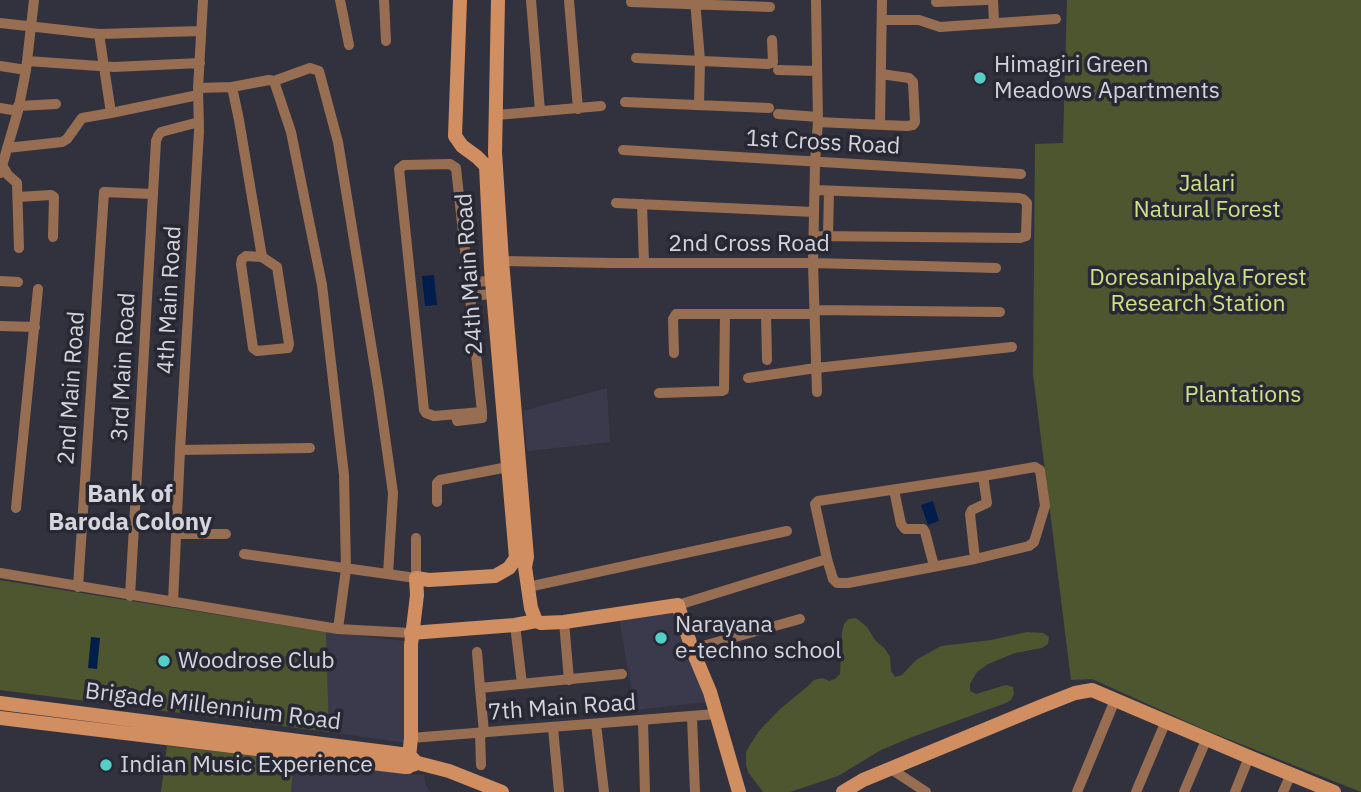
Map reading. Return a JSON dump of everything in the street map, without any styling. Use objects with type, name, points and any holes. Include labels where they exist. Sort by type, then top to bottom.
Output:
[{"type":"street","points":[[19,248],[17,183],[1,169],[27,66],[34,0]]},
{"type":"street","name":"4th Main Road","points":[[173,602],[203,0]]},
{"type":"street","points":[[340,0],[349,45]]},
{"type":"street","points":[[384,0],[386,41]]},
{"type":"street","name":"24th Main Road","points":[[460,0],[455,136],[486,166],[492,288],[508,467],[531,608],[536,621]]},
{"type":"street","name":"24th Main Road","points":[[498,0],[495,152],[523,561]]},
{"type":"street","points":[[531,0],[540,111]]},
{"type":"street","points":[[569,0],[578,109]]},
{"type":"street","points":[[816,0],[818,119],[813,263],[817,392]]},
{"type":"street","points":[[880,124],[882,0]]},
{"type":"street","points":[[936,2],[986,0]]},
{"type":"street","points":[[993,0],[994,23]]},
{"type":"street","points":[[631,2],[695,2],[770,7]]},
{"type":"street","points":[[695,2],[700,60],[699,105]]},
{"type":"street","points":[[882,20],[919,20],[940,27],[1056,19]]},
{"type":"street","points":[[0,23],[99,34],[201,32]]},
{"type":"street","points":[[99,34],[111,113]]},
{"type":"street","points":[[636,58],[771,64],[772,40]]},
{"type":"street","points":[[0,66],[200,63]]},
{"type":"street","points":[[5,150],[62,142],[82,118],[198,91],[274,81],[310,68],[319,71],[338,142],[393,493],[388,575]]},
{"type":"street","points":[[778,70],[817,71]]},
{"type":"street","points":[[625,102],[699,105],[773,111],[818,119],[913,125],[913,82],[909,78],[881,74]]},
{"type":"street","points":[[274,81],[291,132],[322,285],[344,475],[346,569],[338,629]]},
{"type":"street","points":[[232,87],[262,257],[277,267],[288,348],[257,351],[253,348],[241,264],[246,256],[262,257]]},
{"type":"street","points":[[0,108],[56,104]]},
{"type":"street","points":[[497,115],[601,106]]},
{"type":"street","name":"3rd Main Road","points":[[130,596],[156,141],[161,132],[199,122]]},
{"type":"street","name":"1st Cross Road","points":[[623,150],[1021,174]]},
{"type":"street","points":[[457,421],[482,418],[482,412],[456,168],[450,164],[400,166],[424,410],[429,416],[482,412]]},
{"type":"street","points":[[814,236],[1020,238],[1026,236],[1027,203],[1019,198],[815,191]]},
{"type":"street","points":[[828,236],[829,191]]},
{"type":"street","name":"2nd Main Road","points":[[78,587],[104,192],[153,194]]},
{"type":"street","points":[[18,197],[54,197],[53,237]]},
{"type":"street","points":[[616,203],[814,212]]},
{"type":"street","points":[[642,204],[644,263]]},
{"type":"street","name":"2nd Cross Road","points":[[502,261],[813,263],[996,268]]},
{"type":"street","points":[[0,281],[18,282]]},
{"type":"street","points":[[468,282],[492,288]]},
{"type":"street","points":[[470,296],[492,288]]},
{"type":"street","points":[[16,508],[38,289]]},
{"type":"street","points":[[674,353],[673,319],[676,314],[1000,312]]},
{"type":"street","points":[[659,393],[724,390],[725,314]]},
{"type":"street","points":[[766,314],[767,360]]},
{"type":"street","points":[[0,326],[35,327]]},
{"type":"street","points":[[748,379],[816,368],[1012,347]]},
{"type":"street","points":[[180,450],[310,448]]},
{"type":"street","points":[[437,502],[437,483],[440,480],[508,467]]},
{"type":"street","points":[[1038,468],[1045,503],[1034,542],[1029,546],[975,559],[837,583],[833,579],[827,559],[816,502],[894,489],[1038,468]]},
{"type":"street","points":[[975,559],[970,514],[972,510],[987,503],[983,476]]},
{"type":"street","points":[[894,489],[901,524],[905,529],[925,531],[934,566]]},
{"type":"street","points":[[528,587],[787,531]]},
{"type":"street","points":[[176,534],[226,534]]},
{"type":"street","points":[[412,762],[411,634],[417,595],[416,538]]},
{"type":"street","points":[[244,554],[429,580],[495,576],[523,561]]},
{"type":"street","points":[[0,573],[338,629],[411,634],[536,621],[564,622],[678,605],[827,559]]},
{"type":"street","points":[[678,605],[710,692],[739,792]]},
{"type":"street","points":[[692,649],[800,619]]},
{"type":"street","points":[[564,622],[569,680]]},
{"type":"street","points":[[515,625],[522,684]]},
{"type":"street","points":[[477,652],[481,688],[481,765]]},
{"type":"street","points":[[481,688],[622,674]]},
{"type":"street","points":[[843,792],[863,780],[1075,693],[1092,690],[1325,790]]},
{"type":"street","points":[[1077,792],[1115,700]]},
{"type":"street","name":"Brigade Millennium Road","points":[[0,703],[412,762]]},
{"type":"street","name":"7th Main Road","points":[[411,738],[716,715]]},
{"type":"street","points":[[692,717],[695,792]]},
{"type":"street","points":[[0,718],[412,762],[449,771],[502,792]]},
{"type":"street","points":[[643,721],[645,792]]},
{"type":"street","points":[[1136,792],[1166,722]]},
{"type":"street","points":[[596,724],[604,792]]},
{"type":"street","points":[[553,728],[559,792]]},
{"type":"street","points":[[1184,792],[1207,738]]},
{"type":"street","points":[[1234,792],[1249,757]]},
{"type":"street","points":[[891,769],[924,791]]},
{"type":"street","points":[[1283,792],[1290,774]]},
{"type":"shaded area","points":[[607,388],[610,442],[527,451],[523,411]]},
{"type":"shaded area","points":[[669,611],[676,616],[707,702],[635,710],[619,617]]},
{"type":"shaded area","points":[[326,632],[404,641],[407,743],[329,732]]},
{"type":"shaded area","points":[[294,760],[424,775],[430,792],[291,792]]},
{"type":"green space","name":"Doresanipalya Forest Research Station","points":[[1067,0],[1361,0],[1361,792],[1203,729],[1092,679],[1071,680],[1033,374],[1035,144],[1063,143]]},
{"type":"green space","name":"Woodrose Club","points":[[0,580],[326,632],[329,732],[0,690]]},
{"type":"green space","points":[[856,618],[885,649],[895,677],[902,675],[916,660],[941,646],[991,640],[1027,632],[1043,633],[1049,637],[1048,644],[1042,648],[1015,653],[988,664],[977,672],[970,684],[970,691],[976,694],[1006,685],[1013,687],[1014,694],[1006,703],[881,750],[838,776],[790,792],[763,792],[748,772],[746,752],[759,731],[814,680],[822,678],[829,681],[840,674],[844,624],[849,619]]},
{"type":"green space","points":[[167,746],[294,760],[291,792],[161,792]]},
{"type":"water","points":[[434,275],[437,305],[425,306],[422,276]]},
{"type":"water","points":[[933,501],[939,521],[928,525],[921,505]]},
{"type":"water","points":[[91,637],[100,638],[97,669],[88,668]]},
{"type":"place","name":"Himagiri Green Meadows Apartments","points":[[980,78]]},
{"type":"place","name":"Narayana e-techno school","points":[[661,638]]},
{"type":"place","name":"Woodrose Club","points":[[164,661]]},
{"type":"place","name":"Indian Music Experience","points":[[106,765]]},
{"type":"district","name":"Bank of Baroda Colony","points":[[130,509]]},
{"type":"park label","name":"Jalari Natural Forest","points":[[1207,197]]},
{"type":"park label","name":"Plantations","points":[[1243,395]]}]
